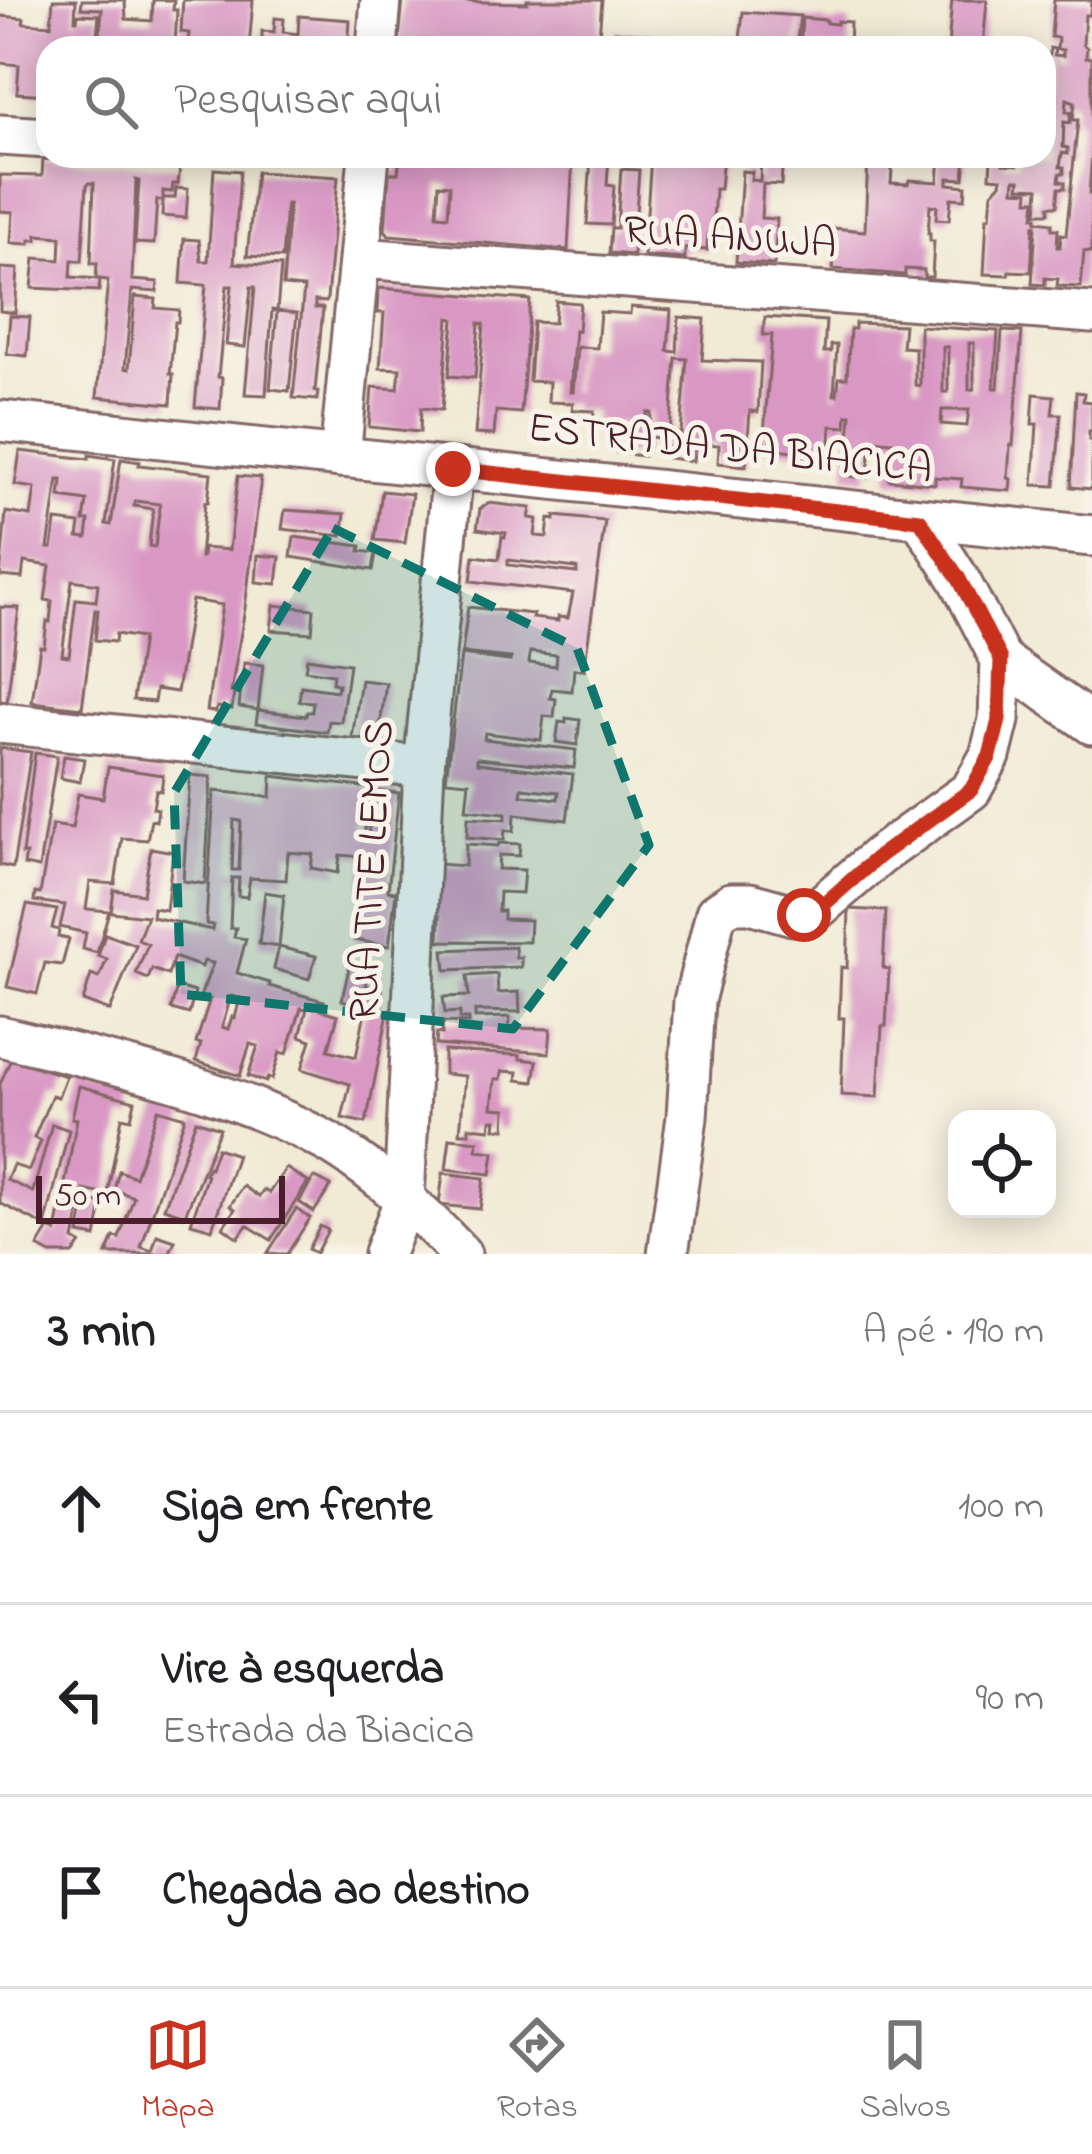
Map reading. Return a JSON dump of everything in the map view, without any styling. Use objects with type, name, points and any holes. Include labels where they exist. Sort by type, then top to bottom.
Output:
[{"type":"street","points":[[378,36],[381,0]]},
{"type":"street","points":[[0,135],[36,137]]},
{"type":"street","points":[[340,457],[369,168]]},
{"type":"street","name":"RUA ANUJA","points":[[361,258],[1092,313]]},
{"type":"street","name":"ESTRADA DA BIACICA","points":[[0,421],[1092,536]]},
{"type":"street","name":"RUA TITE LEMOS","points":[[384,1253],[404,1202],[424,767],[453,469]]},
{"type":"street","points":[[920,520],[959,579],[1001,659],[1092,724]]},
{"type":"street","points":[[668,1254],[687,1117],[694,1000],[716,913],[731,903],[750,903],[794,915],[814,913],[879,856],[971,790],[990,756],[999,720],[1001,659]]},
{"type":"street","points":[[0,723],[424,767]]},
{"type":"street","points":[[0,1036],[123,1066],[263,1112],[319,1137],[354,1158],[461,1254]]},
{"type":"highlighted area","points":[[333,528],[577,648],[649,845],[513,1029],[181,994],[174,793]]},
{"type":"building","points":[[53,0],[76,0],[75,20],[78,14],[99,15],[97,36],[36,36],[36,94],[17,93],[19,65],[0,63],[0,16],[51,25]]},
{"type":"building","points":[[82,0],[125,0],[126,19],[152,21],[153,0],[174,0],[176,36],[100,36],[102,9],[81,8]]},
{"type":"building","points":[[183,0],[253,0],[250,36],[181,32]]},
{"type":"building","points":[[403,0],[602,0],[599,36],[399,36]]},
{"type":"building","points":[[952,0],[987,0],[984,36],[949,36]]},
{"type":"building","points":[[1054,0],[1091,0],[1083,44],[1086,57],[1092,58],[1092,252],[1084,251],[1081,287],[1057,286],[1058,279],[1045,278],[1045,285],[1032,284],[1036,225],[1031,272],[984,274],[987,217],[992,193],[1002,178],[990,177],[990,168],[1056,168],[1056,55],[1063,56],[1063,50],[1057,49],[1058,38],[1051,36]],"holes":[[[1067,99],[1075,102],[1073,120],[1078,120],[1066,235],[1061,234],[1057,247],[1058,229],[1037,221],[1036,200],[1028,200],[1029,191],[1014,190],[1015,179],[1020,180],[1019,187],[1039,188],[1037,213],[1049,213],[1049,206],[1057,206],[1059,188],[1065,188],[1065,182],[1059,181],[1064,173],[1062,153],[1068,154],[1063,147],[1064,122],[1070,123],[1071,112],[1066,112]]]},
{"type":"building","points":[[743,12],[800,16],[798,36],[740,36]]},
{"type":"building","points":[[299,16],[350,20],[349,36],[262,36],[262,31],[274,32],[275,18],[284,19],[283,32],[298,34]]},
{"type":"building","points":[[802,18],[850,22],[849,36],[801,36]]},
{"type":"building","points":[[615,31],[651,34],[651,36],[615,36]]},
{"type":"building","points":[[42,168],[180,168],[178,184],[173,184],[172,192],[163,191],[163,198],[175,198],[176,188],[188,189],[186,218],[162,216],[163,201],[157,200],[154,244],[135,243],[136,180],[132,280],[158,282],[157,292],[132,290],[125,368],[129,369],[135,297],[156,299],[155,308],[179,310],[171,404],[97,397],[108,280],[100,279],[99,291],[32,288],[35,258],[60,260],[61,237],[37,235],[30,244],[11,243],[13,212],[0,211],[0,175],[42,176]],"holes":[[[94,183],[91,263],[97,263],[96,279],[71,277],[72,260],[82,261],[87,185]]]},
{"type":"building","points":[[399,168],[572,168],[568,250],[389,235],[385,230],[389,173],[398,173]],"holes":[[[439,184],[450,185],[448,216],[437,215]]]},
{"type":"building","points":[[590,168],[608,168],[607,185],[614,186],[611,225],[587,224]]},
{"type":"building","points":[[650,168],[722,168],[707,250],[685,248],[685,259],[644,256]]},
{"type":"building","points":[[761,168],[782,168],[781,185],[763,184],[761,218],[777,219],[774,265],[736,262],[742,171],[752,172],[751,180],[760,181]]},
{"type":"building","points":[[868,168],[892,168],[891,183],[908,184],[909,180],[938,182],[939,168],[965,168],[964,179],[948,178],[948,184],[966,186],[965,199],[951,198],[949,220],[936,219],[937,206],[930,205],[932,277],[924,277],[924,270],[905,269],[905,275],[833,269],[836,237],[832,237],[832,228],[865,231]]},
{"type":"building","points":[[214,169],[240,171],[234,263],[281,266],[277,311],[272,310],[266,395],[245,394],[255,287],[251,287],[245,347],[226,345],[232,286],[227,286],[218,377],[222,378],[220,409],[195,407],[206,285],[181,283],[184,239],[199,240],[201,261],[208,261]]},
{"type":"building","points":[[621,169],[639,170],[633,255],[609,253],[611,228],[617,228]]},
{"type":"building","points":[[256,172],[338,177],[327,299],[315,301],[315,308],[323,308],[317,400],[293,398],[304,288],[283,286],[289,204],[282,258],[247,256]]},
{"type":"building","points":[[0,268],[18,269],[15,313],[0,311]]},
{"type":"building","points":[[379,288],[530,300],[521,413],[496,411],[494,435],[475,434],[484,324],[479,323],[475,378],[449,376],[454,319],[449,318],[442,410],[421,408],[420,432],[369,427],[372,387],[398,389],[400,369],[380,368],[384,313],[378,313]]},
{"type":"building","points":[[556,301],[580,303],[573,392],[577,347],[597,348],[600,312],[630,314],[631,307],[671,310],[668,351],[677,352],[679,317],[705,319],[702,360],[761,362],[758,412],[750,411],[746,466],[718,463],[719,445],[695,443],[693,461],[668,458],[669,447],[658,446],[659,438],[649,437],[651,413],[647,412],[644,456],[617,453],[625,425],[593,422],[594,411],[572,410],[573,403],[548,402],[549,382],[529,381],[533,322],[554,323]],"holes":[[[676,358],[687,359],[681,433],[670,432]]]},
{"type":"building","points":[[277,311],[297,313],[289,391],[270,389]]},
{"type":"building","points":[[10,316],[30,317],[27,356],[7,354]]},
{"type":"building","points":[[765,317],[826,321],[824,352],[837,345],[837,395],[839,378],[847,378],[850,329],[855,329],[855,323],[904,325],[902,347],[915,348],[915,385],[920,386],[920,326],[998,331],[994,388],[998,388],[1002,331],[1022,332],[1010,491],[961,487],[962,479],[935,477],[935,484],[889,480],[892,442],[871,440],[868,478],[846,476],[851,415],[847,415],[846,427],[831,426],[829,456],[763,447],[772,335],[763,335]],"holes":[[[969,343],[974,343],[974,389],[969,390]],[[943,347],[948,347],[948,392],[943,392]],[[942,410],[969,410],[967,426],[941,424]]]},
{"type":"building","points":[[1076,392],[1084,393],[1083,401],[1092,402],[1092,489],[1071,487]]},
{"type":"building","points":[[1034,394],[1054,396],[1052,414],[1061,414],[1055,486],[1033,485]]},
{"type":"building","points":[[20,451],[115,459],[106,524],[111,525],[121,459],[211,473],[202,557],[203,548],[229,550],[238,476],[261,478],[232,709],[207,711],[222,605],[192,600],[177,692],[156,689],[154,702],[133,700],[142,638],[116,634],[115,642],[95,640],[95,609],[82,708],[32,702],[40,646],[44,647],[50,622],[52,601],[45,600],[50,566],[24,562],[22,578],[0,576],[6,512],[31,516],[35,488],[15,485]],"holes":[[[58,480],[62,480],[60,497],[87,501],[87,538],[78,537],[80,524],[56,521],[52,548],[48,548]],[[135,501],[160,504],[155,547],[149,546],[153,509],[134,506]],[[72,580],[98,584],[96,601],[76,599],[69,656],[62,655]]]},
{"type":"building","points":[[382,491],[412,494],[405,543],[375,540]]},
{"type":"building","points":[[489,503],[531,508],[529,518],[537,519],[535,536],[547,537],[549,519],[555,516],[605,521],[584,670],[574,669],[572,691],[552,689],[554,717],[544,716],[541,740],[485,733],[484,739],[576,750],[574,768],[477,758],[477,763],[573,774],[567,820],[515,814],[514,831],[505,830],[504,840],[467,837],[468,817],[506,819],[506,813],[466,809],[469,782],[446,780],[461,655],[511,658],[462,653],[468,607],[558,621],[558,617],[568,618],[573,593],[471,581],[474,556],[499,559],[506,533],[477,529],[480,509]],"holes":[[[508,560],[577,568],[577,573],[508,565]],[[530,652],[557,655],[556,666],[529,663]],[[522,788],[559,792],[558,799],[521,795]]]},
{"type":"building","points":[[285,510],[345,514],[342,536],[282,529]]},
{"type":"building","points":[[294,537],[361,546],[360,551],[376,553],[373,570],[291,557]]},
{"type":"building","points":[[258,555],[280,557],[277,584],[256,582]]},
{"type":"building","points":[[274,605],[314,609],[312,633],[271,630]]},
{"type":"building","points":[[0,607],[19,608],[7,702],[0,701]]},
{"type":"building","points":[[307,658],[349,664],[341,722],[329,721],[327,732],[256,723],[258,710],[306,716],[312,712],[313,702],[299,701],[301,686],[337,691],[333,674],[305,670]]},
{"type":"building","points":[[244,663],[263,665],[258,710],[239,707]]},
{"type":"building","points":[[361,680],[386,683],[378,741],[352,738]]},
{"type":"building","points":[[566,718],[580,720],[577,745],[556,742],[559,722],[566,723]]},
{"type":"building","points":[[0,748],[31,752],[13,868],[0,865]]},
{"type":"building","points":[[35,753],[57,756],[39,868],[24,865],[26,854],[22,854]]},
{"type":"building","points":[[64,756],[84,759],[80,782],[60,778]]},
{"type":"building","points":[[108,767],[163,777],[153,808],[158,809],[156,821],[151,820],[147,840],[122,838],[115,884],[90,882],[86,909],[109,911],[97,953],[83,949],[86,933],[60,927],[65,905],[34,901],[35,893],[40,894],[52,825],[72,828],[78,794],[103,798]]},
{"type":"building","points":[[190,775],[211,777],[205,884],[183,881]]},
{"type":"building","points":[[272,776],[370,788],[364,837],[368,837],[373,791],[399,793],[388,891],[396,892],[389,946],[354,940],[365,857],[340,855],[338,873],[311,868],[313,854],[288,852],[286,880],[250,878],[247,897],[238,896],[239,878],[232,878],[230,928],[236,928],[234,937],[246,939],[237,973],[324,1001],[321,1010],[338,1015],[328,1050],[356,1057],[366,1007],[342,1000],[350,963],[371,967],[366,985],[382,990],[378,1010],[388,1013],[366,1123],[342,1118],[350,1084],[302,1069],[311,1040],[300,1036],[307,1009],[301,1008],[287,1054],[280,1052],[272,1079],[266,1082],[248,1076],[258,1046],[250,1044],[240,1076],[196,1061],[201,1044],[196,1043],[210,999],[200,997],[213,963],[204,961],[202,967],[174,957],[168,975],[152,969],[148,979],[136,974],[148,944],[138,940],[147,916],[111,912],[114,890],[143,894],[151,848],[173,852],[166,910],[153,908],[152,917],[212,930],[213,925],[206,924],[214,791],[271,797]],"holes":[[[234,820],[241,821],[239,870],[232,870]],[[231,996],[240,998],[228,1029],[222,1027]]]},
{"type":"building","points":[[466,844],[520,844],[519,856],[499,855],[498,869],[524,870],[522,893],[499,892],[498,911],[503,911],[503,919],[530,920],[529,942],[439,941],[440,916],[434,916],[438,864],[465,866]]},
{"type":"building","points":[[265,892],[284,895],[279,947],[259,944]]},
{"type":"building","points":[[27,905],[57,910],[52,928],[59,930],[58,937],[69,939],[62,965],[45,963],[37,994],[7,987]]},
{"type":"building","points":[[849,909],[886,911],[883,968],[889,969],[878,1097],[841,1095],[841,967],[847,968]]},
{"type":"building","points":[[105,934],[136,945],[110,1011],[83,1001],[91,975],[99,978],[107,959],[98,956]]},
{"type":"building","points":[[279,947],[316,956],[309,979],[274,969]]},
{"type":"building","points":[[515,947],[521,967],[446,970],[444,950]]},
{"type":"building","points":[[497,974],[498,993],[519,992],[520,1012],[475,1011],[475,1018],[510,1017],[509,1028],[551,1029],[549,1053],[436,1045],[443,1022],[469,1023],[469,1019],[460,1019],[460,1012],[445,1013],[443,997],[469,996],[467,976]]},
{"type":"building","points":[[177,987],[195,992],[189,1014],[171,1009]]},
{"type":"building","points":[[444,1051],[520,1055],[520,1059],[537,1061],[534,1082],[517,1080],[518,1072],[502,1071],[501,1079],[495,1079],[492,1108],[506,1109],[505,1129],[495,1128],[496,1120],[491,1120],[490,1129],[469,1127],[469,1133],[460,1133],[465,1076],[444,1074]]},
{"type":"building","points":[[11,1059],[66,1076],[58,1097],[52,1095],[34,1138],[41,1141],[29,1170],[13,1165],[7,1180],[33,1192],[52,1124],[69,1130],[45,1226],[0,1203],[0,1084]]},
{"type":"building","points":[[79,1086],[135,1101],[131,1119],[122,1117],[107,1195],[84,1190],[74,1240],[81,1244],[73,1254],[51,1254],[38,1247],[49,1228],[56,1232]]},
{"type":"building","points":[[158,1109],[185,1117],[141,1247],[152,1251],[157,1235],[175,1241],[169,1254],[107,1254],[114,1237],[119,1238],[134,1197],[114,1190],[119,1171],[135,1177]]},
{"type":"building","points":[[196,1120],[220,1128],[185,1215],[164,1208]]},
{"type":"building","points":[[450,1138],[478,1141],[477,1150],[494,1152],[491,1174],[446,1169]]},
{"type":"building","points":[[217,1148],[237,1155],[212,1229],[191,1223]]},
{"type":"building","points":[[286,1168],[308,1182],[271,1240],[247,1225],[238,1238],[223,1227],[243,1186],[259,1197],[264,1190],[269,1193]]},
{"type":"building","points":[[443,1173],[484,1178],[480,1209],[439,1205]]},
{"type":"building","points":[[314,1177],[331,1186],[314,1212],[299,1202]]},
{"type":"building","points":[[94,1202],[102,1204],[96,1237],[79,1234],[84,1209],[92,1210]]},
{"type":"building","points":[[296,1209],[310,1218],[287,1254],[267,1254]]},
{"type":"building","points":[[320,1226],[328,1230],[316,1253],[308,1249]]},
{"type":"route","points":[[453,469],[920,520],[959,579],[1001,659],[999,720],[990,756],[971,790],[879,856],[814,913],[804,915]]}]
